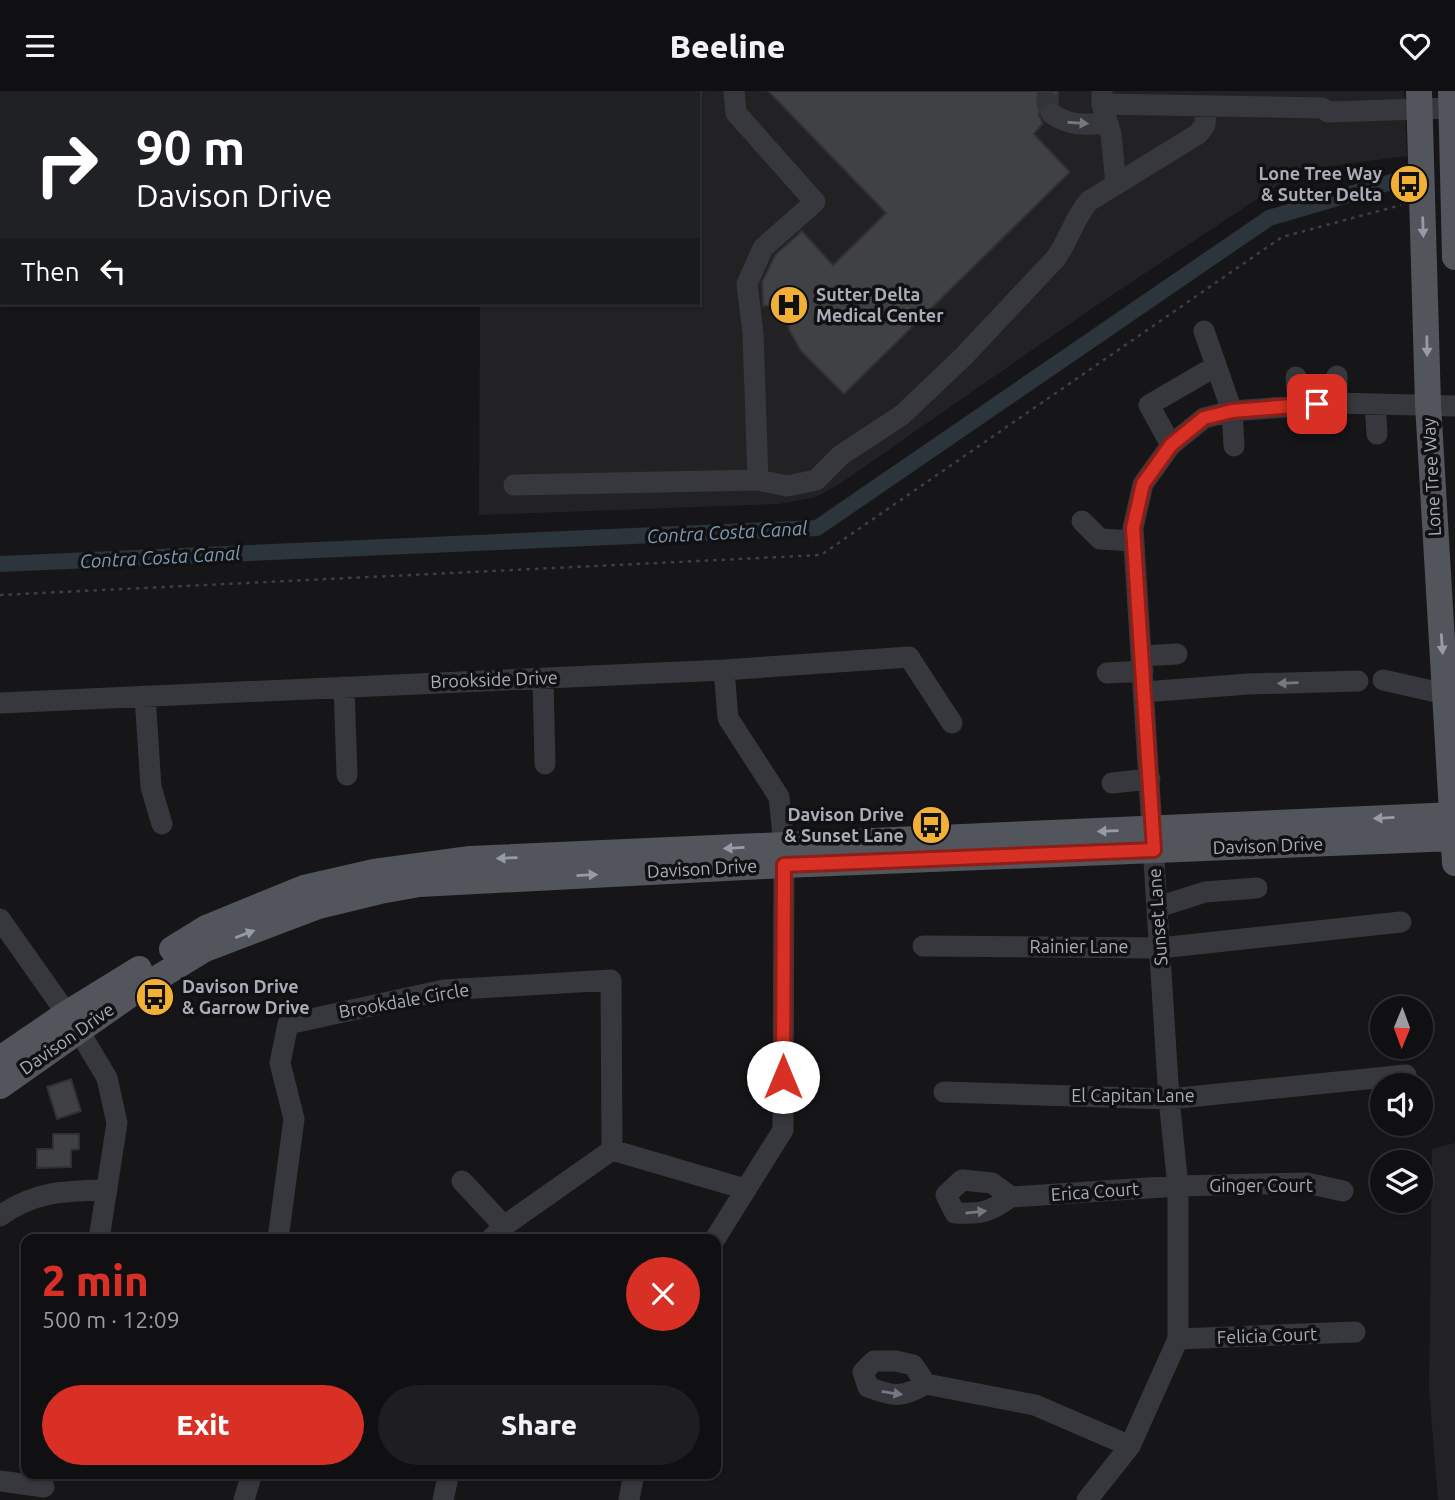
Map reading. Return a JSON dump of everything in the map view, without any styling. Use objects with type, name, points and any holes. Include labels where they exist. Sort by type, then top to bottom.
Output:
[{"type":"main road","points":[[1451,99],[1455,257]]},
{"type":"main road","name":"Lone Tree Way","points":[[1419,100],[1428,404],[1454,834]]},
{"type":"main road","points":[[1436,551],[1445,555],[1450,566],[1451,593],[1455,599]]},
{"type":"main road","name":"Davison Drive","points":[[0,1086],[73,1022],[206,928],[304,888],[374,872],[470,859],[784,855],[1153,840],[1454,834]]},
{"type":"main road","name":"Davison Drive","points":[[0,1059],[73,1022]]},
{"type":"street","points":[[734,91],[736,113],[815,202],[763,248],[747,283],[754,333],[758,479]]},
{"type":"street","points":[[1301,91],[1328,112],[1419,100],[1451,99]]},
{"type":"street","points":[[1103,106],[1111,134],[1116,185]]},
{"type":"street","points":[[1052,114],[1064,122],[1082,125],[1103,106],[1322,108]]},
{"type":"street","points":[[514,485],[758,479],[787,486],[816,479],[842,455],[902,415],[963,358],[1056,258],[1067,242],[1075,217],[1089,201],[1198,134],[1205,125],[1206,106]]},
{"type":"street","points":[[1204,331],[1232,411],[1234,446]]},
{"type":"street","points":[[1171,445],[1149,405],[1216,366]]},
{"type":"street","points":[[1337,376],[1337,403]]},
{"type":"street","points":[[1296,377],[1298,406]]},
{"type":"street","name":"Sunset Lane","points":[[1087,1500],[1130,1446],[1178,1339],[1178,1186],[1169,1099],[1143,673],[1128,607],[1133,528],[1143,484],[1171,445],[1204,418],[1232,411],[1337,403],[1455,406]]},
{"type":"street","points":[[1375,404],[1377,434]]},
{"type":"street","points":[[1082,521],[1100,539],[1134,541]]},
{"type":"street","points":[[1143,673],[1177,654]]},
{"type":"street","name":"Brookside Drive","points":[[0,703],[724,670],[909,657],[952,723]]},
{"type":"street","points":[[718,1234],[783,1130],[784,855],[779,797],[728,718],[724,670]]},
{"type":"street","points":[[1107,673],[1143,673],[1248,684],[1358,681]]},
{"type":"street","points":[[542,679],[545,764]]},
{"type":"street","points":[[1383,680],[1445,694]]},
{"type":"street","points":[[344,687],[347,775]]},
{"type":"street","points":[[145,696],[151,787],[162,824]]},
{"type":"street","points":[[1112,783],[1150,779]]},
{"type":"street","points":[[1158,907],[1205,892],[1256,888]]},
{"type":"street","points":[[0,919],[73,1022],[107,1078],[117,1123],[100,1234]]},
{"type":"street","name":"Rainier Lane","points":[[923,946],[1160,948],[1401,922]]},
{"type":"street","name":"Brookdale Circle","points":[[279,1234],[295,1119],[279,1063],[288,1024],[444,990],[611,980],[612,1150]]},
{"type":"street","name":"El Capitan Lane","points":[[944,1093],[1169,1099],[1370,1079]]},
{"type":"street","points":[[461,1181],[497,1232],[612,1150],[744,1189]]},
{"type":"street","name":"Ginger Court","points":[[1178,1186],[1307,1183],[1343,1191]]},
{"type":"street","name":"Erica Court","points":[[1011,1197],[1178,1186]]},
{"type":"street","points":[[0,1216],[17,1204],[60,1191],[107,1191]]},
{"type":"street","name":"Felicia Court","points":[[1178,1339],[1355,1332]]},
{"type":"street","points":[[926,1384],[1035,1405],[1130,1446]]},
{"type":"street","points":[[244,1500],[250,1479]]},
{"type":"street","points":[[443,1500],[448,1479]]},
{"type":"street","points":[[629,1500],[633,1479]]},
{"type":"street","points":[[0,1481],[44,1487]]},
{"type":"shaded area","name":"Sutter Delta Medical Center","points":[[700,91],[1404,91],[1407,156],[1301,170],[1094,307],[841,483],[816,497],[779,504],[479,515],[480,305],[700,305]]},
{"type":"shaded area","points":[[1455,1143],[1455,1500],[1438,1500],[1429,1390],[1432,1149]]},
{"type":"building","points":[[768,91],[1058,91],[1058,102],[1046,102],[1040,108],[1039,115],[1043,123],[1034,134],[1070,172],[844,394],[801,351],[789,330],[784,305],[763,306],[762,282],[775,255],[802,231],[833,265],[886,213]]},
{"type":"building","points":[[71,1079],[81,1111],[57,1119],[47,1087]]},
{"type":"building","points":[[53,1134],[79,1134],[79,1149],[71,1150],[71,1167],[37,1168],[37,1149],[53,1149]]},
{"type":"waterway","name":"Contra Costa Canal","points":[[0,564],[817,528],[1269,218],[1395,181]]},
{"type":"tunnel","points":[[1049,91],[1047,103],[1052,114]]},
{"type":"place","name":"Lone Tree Way & Sutter Delta","points":[[1409,184]]},
{"type":"place","name":"Sutter Delta Medical Center","points":[[789,305]]},
{"type":"place","name":"Davison Drive & Sunset Lane","points":[[931,825]]},
{"type":"place","name":"Davison Drive & Garrow Drive","points":[[155,997]]},
{"type":"route","points":[[783,1077],[784,865],[1154,850],[1133,528],[1143,484],[1171,445],[1204,418],[1232,411],[1317,404]]}]
